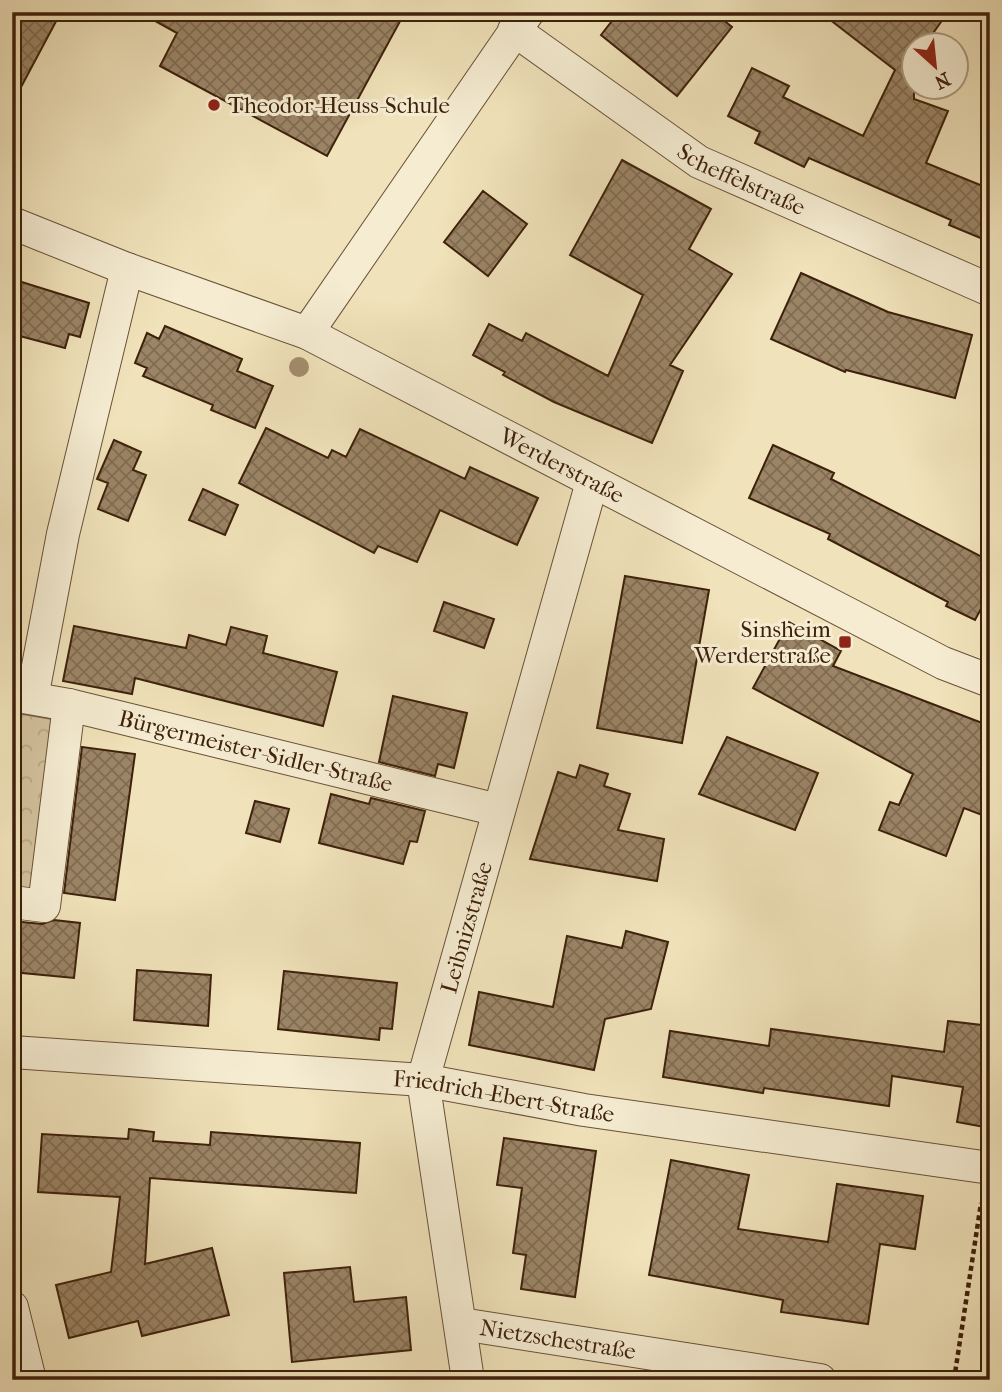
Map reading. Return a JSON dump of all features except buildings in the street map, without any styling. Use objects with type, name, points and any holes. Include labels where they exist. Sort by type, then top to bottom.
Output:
[{"type":"street","name":"Scheffelstraße","points":[[521,21],[699,162],[990,290]]},
{"type":"street","points":[[307,333],[521,21]]},
{"type":"street","name":"Werderstraße","points":[[12,223],[127,269],[307,333],[943,663],[990,681]]},
{"type":"street","points":[[22,697],[127,269]]},
{"type":"street","name":"Leibnizstraße","points":[[468,1380],[423,1080],[592,482]]},
{"type":"street","name":"Bürgermeister-Sidler-Straße","points":[[22,697],[69,705],[498,810]]},
{"type":"street","points":[[12,902],[44,906],[69,705]]},
{"type":"street","name":"Friedrich-Ebert-Straße","points":[[12,1052],[423,1080],[584,1110],[988,1168]]},
{"type":"street","points":[[12,1307],[30,1380]]},
{"type":"street","name":"Nietzschestraße","points":[[461,1324],[820,1380]]},
{"type":"path","points":[[954,1380],[988,1168]]},
{"type":"green space","points":[[12,712],[52,719],[32,889],[12,887]]},
{"type":"place","name":"Theodor-Heuss-Schule","points":[[214,105]]},
{"type":"place","name":"Sinsheim Werderstraße","points":[[845,642]]}]
